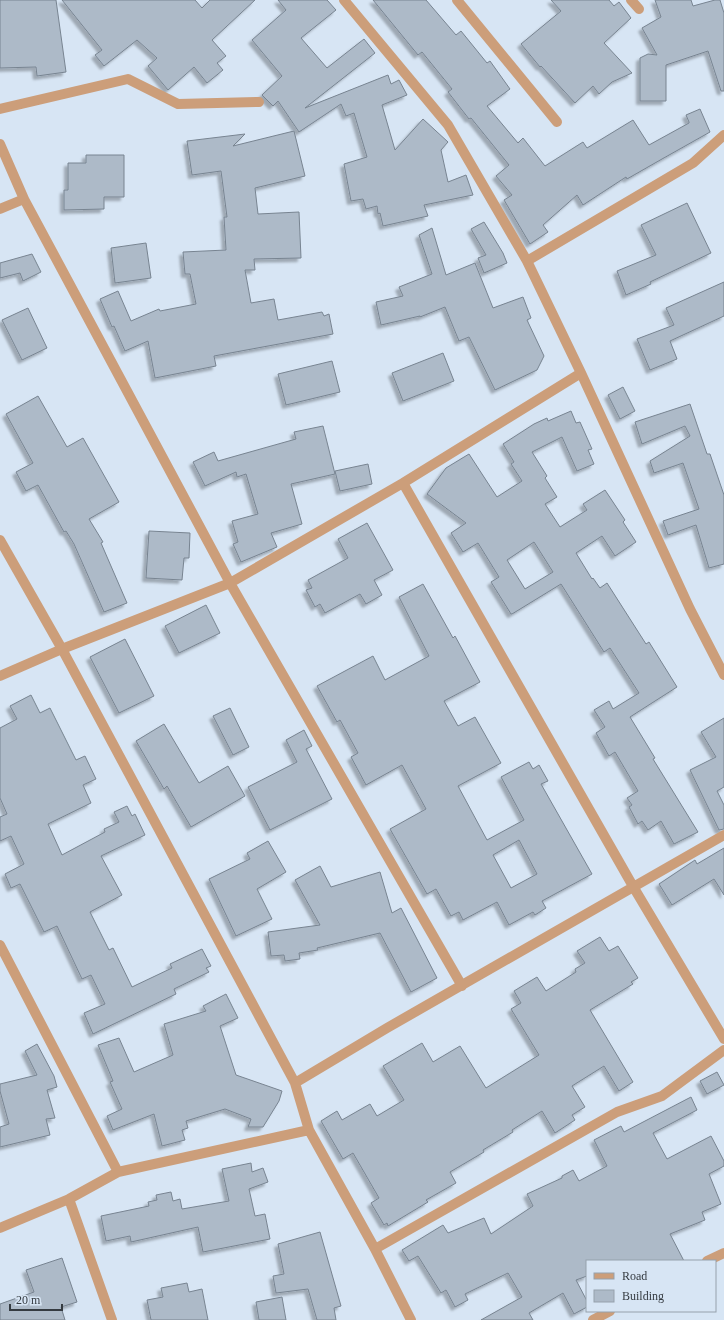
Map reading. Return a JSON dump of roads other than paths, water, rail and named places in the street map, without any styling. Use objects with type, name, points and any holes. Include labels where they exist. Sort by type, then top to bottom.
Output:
[{"type":"street","points":[[344,0],[448,125],[527,261],[581,373],[690,609],[724,675]]},
{"type":"street","points":[[458,0],[557,122]]},
{"type":"street","points":[[631,0],[639,9]]},
{"type":"street","points":[[0,109],[128,79],[178,104],[260,102]]},
{"type":"street","points":[[527,261],[693,163],[724,135]]},
{"type":"street","points":[[0,144],[24,199],[230,583],[462,986]]},
{"type":"street","points":[[0,208],[24,199]]},
{"type":"street","points":[[0,676],[62,649],[230,583],[403,483],[581,373]]},
{"type":"street","points":[[403,483],[634,888],[724,1039]]},
{"type":"street","points":[[0,540],[62,649],[295,1083],[309,1130],[375,1249],[411,1320]]},
{"type":"street","points":[[295,1083],[386,1028],[634,888],[724,835]]},
{"type":"street","points":[[0,945],[118,1172]]},
{"type":"street","points":[[375,1249],[617,1112],[662,1096],[724,1050]]},
{"type":"street","points":[[0,1228],[69,1199],[118,1172],[309,1130]]},
{"type":"street","points":[[69,1199],[112,1320]]},
{"type":"street","points":[[709,1260],[724,1253]]},
{"type":"street","points":[[594,1320],[608,1312]]}]
